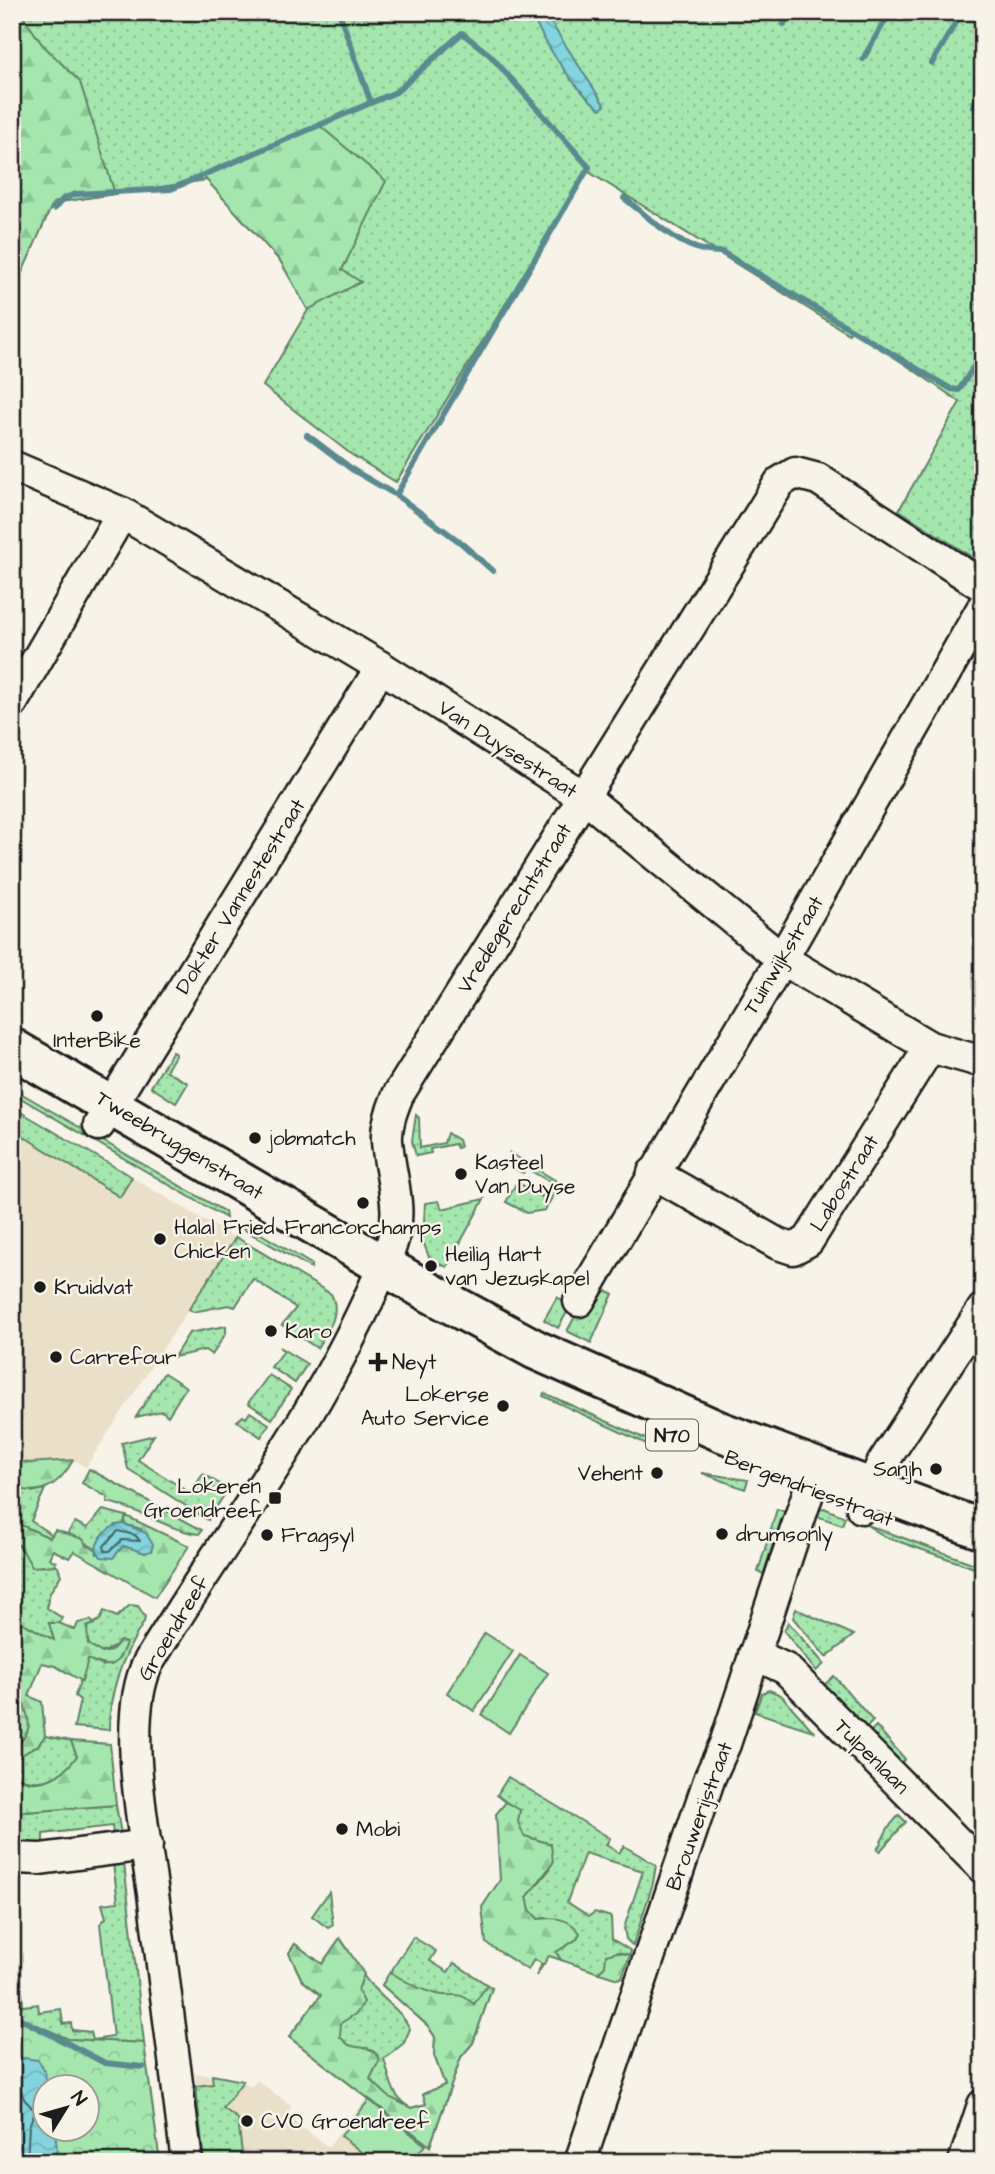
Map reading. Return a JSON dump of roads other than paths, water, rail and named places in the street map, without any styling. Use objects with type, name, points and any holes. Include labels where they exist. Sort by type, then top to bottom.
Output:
[{"type":"main road","name":"Tweebruggenstraat","points":[[12,1048],[106,1114],[379,1275]]},
{"type":"main road","name":"Tweebruggenstraat","points":[[12,1074],[106,1114]]},
{"type":"main road","name":"Bergendriesstraat","points":[[379,1275],[813,1479],[866,1499],[983,1553]]},
{"type":"main road","name":"Bergendriesstraat","points":[[866,1499],[983,1530]]},
{"type":"street","name":"Van Duysestraat","points":[[12,466],[122,513],[381,667],[584,797],[782,959],[930,1047],[983,1062]]},
{"type":"street","name":"Vredegerechtstraat","points":[[379,1275],[398,1220],[397,1190],[387,1140],[390,1115],[419,1059],[780,482],[795,473],[818,479],[983,586]]},
{"type":"street","points":[[12,703],[122,513]]},
{"type":"street","name":"Tuinwijkstraat","points":[[579,1301],[782,959],[983,607]]},
{"type":"street","name":"Dokter Vannestestraat","points":[[106,1114],[381,667]]},
{"type":"street","name":"Labostraat","points":[[653,1173],[778,1244],[793,1249],[808,1241],[930,1047]]},
{"type":"street","name":"Groendreef","points":[[187,2162],[147,1845],[135,1716],[142,1675],[174,1620],[282,1455],[365,1313],[379,1275]]},
{"type":"street","points":[[866,1499],[882,1464],[983,1309]]},
{"type":"street","name":"Brouwerijstraat","points":[[580,2162],[813,1479]]},
{"type":"street","name":"Tulpenlaan","points":[[754,1654],[786,1669],[983,1868]]},
{"type":"street","points":[[12,1858],[40,1859],[147,1845]]},
{"type":"street","points":[[964,2162],[983,2105]]},
{"type":"water","points":[[530,12],[544,12],[605,106],[600,109],[569,77]]},
{"type":"water","points":[[124,1524],[146,1533],[153,1545],[151,1551],[145,1553],[123,1546],[113,1558],[101,1557],[96,1549],[102,1536],[114,1526]]},
{"type":"water","points":[[12,2058],[38,2060],[42,2067],[44,2072],[32,2072],[32,2142],[56,2142],[53,2162],[12,2162]]},
{"type":"waterway","points":[[339,12],[371,103]]},
{"type":"waterway","points":[[784,24],[790,12]]},
{"type":"waterway","points":[[863,59],[890,12]]},
{"type":"waterway","points":[[932,63],[962,12]]},
{"type":"waterway","points":[[54,209],[64,198],[76,194],[171,189],[396,92],[462,33],[490,55],[589,167],[396,495],[353,470],[307,435]]},
{"type":"waterway","points":[[973,106],[983,88]]},
{"type":"waterway","points":[[624,198],[682,242],[708,251],[722,252],[951,389],[959,390],[983,352]]},
{"type":"waterway","points":[[396,495],[460,542],[493,571]]},
{"type":"waterway","points":[[13,2015],[105,2063],[143,2067]]},
{"type":"place","name":"InterBike","points":[[97,1016]]},
{"type":"place","name":"jobmatch","points":[[255,1138]]},
{"type":"place","name":"Kasteel Van Duyse","points":[[461,1174]]},
{"type":"place","name":"Francorchamps","points":[[363,1203]]},
{"type":"place","name":"Halal Fried Chicken","points":[[160,1239]]},
{"type":"place","name":"Heilig Hart van Jezuskapel","points":[[431,1266]]},
{"type":"place","name":"Kruidvat","points":[[40,1287]]},
{"type":"place","name":"Karo","points":[[271,1331]]},
{"type":"place","name":"Carrefour","points":[[56,1357]]},
{"type":"place","name":"Neyt","points":[[378,1362]]},
{"type":"place","name":"Lokerse Auto Service","points":[[503,1406]]},
{"type":"place","name":"Sanjh","points":[[936,1469]]},
{"type":"place","name":"Vehent","points":[[657,1473]]},
{"type":"place","name":"Lokeren Groendreef","points":[[275,1498]]},
{"type":"place","name":"drumsonly","points":[[722,1534]]},
{"type":"place","name":"Fragsyl","points":[[267,1535]]},
{"type":"place","name":"Mobi","points":[[342,1829]]},
{"type":"place","name":"CVO Groendreef","points":[[247,2121]]}]
